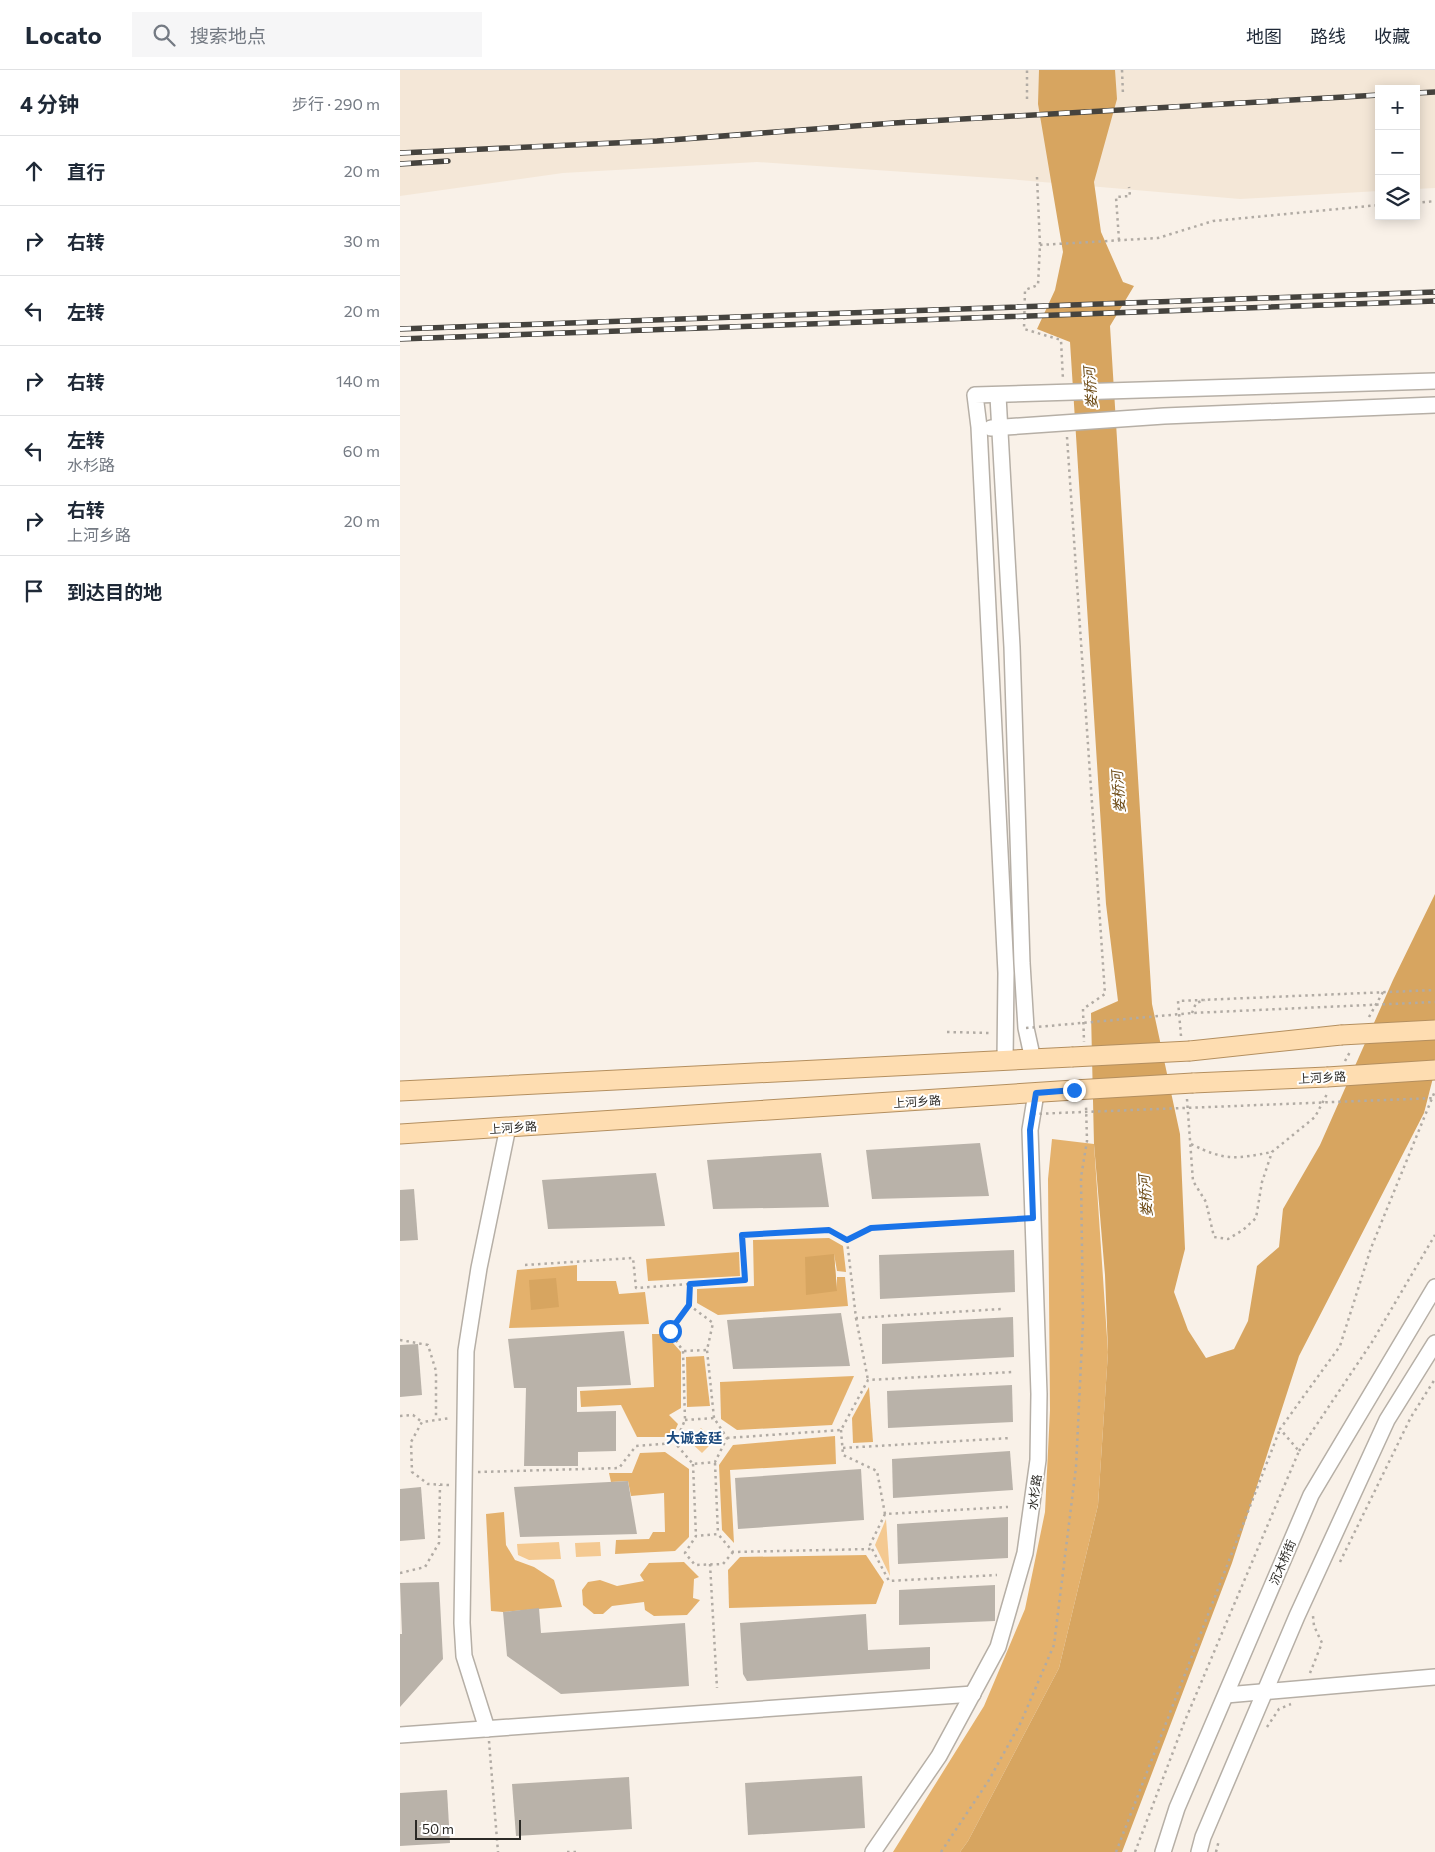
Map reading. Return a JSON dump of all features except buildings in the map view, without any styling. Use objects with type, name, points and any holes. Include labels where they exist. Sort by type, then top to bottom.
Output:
[{"type":"main road","points":[[400,1091],[1033,1060],[1078,1052],[1348,1038],[1435,1030]]},
{"type":"main road","name":"上河乡路","points":[[400,1134],[1036,1093],[1080,1097],[1190,1086],[1435,1070]]},
{"type":"street","points":[[1004,1060],[1006,963],[980,427],[975,395],[998,396],[1435,381]]},
{"type":"street","points":[[998,396],[1012,647],[1026,1028],[1033,1060]]},
{"type":"street","points":[[980,427],[1000,428],[1164,416],[1435,406]]},
{"type":"street","name":"水杉路","points":[[874,1852],[939,1756],[998,1648],[1023,1563],[1038,1460],[1039,1394],[1030,1130],[1036,1093]]},
{"type":"street","points":[[488,1729],[464,1656],[461,1577],[466,1351],[479,1268],[508,1127]]},
{"type":"street","name":"沉木桥街","points":[[1163,1852],[1177,1808],[1311,1495],[1435,1287]]},
{"type":"street","points":[[1199,1852],[1297,1616],[1387,1420],[1435,1343]]},
{"type":"street","points":[[1226,1695],[1435,1677]]},
{"type":"street","points":[[400,1735],[973,1694]]},
{"type":"path","points":[[1026,99],[1027,70]]},
{"type":"path","points":[[1122,70],[1123,95]]},
{"type":"path","points":[[1037,177],[1040,245],[1038,285],[1025,290],[1024,329],[1061,340],[1063,383]]},
{"type":"path","points":[[1119,240],[1116,197],[1130,196],[1129,187]]},
{"type":"path","points":[[1420,203],[1435,201]]},
{"type":"path","points":[[1040,245],[1158,238],[1213,221],[1375,205]]},
{"type":"path","points":[[1066,432],[1104,994],[1083,1009],[1078,1052]]},
{"type":"path","points":[[1186,1045],[1178,1001],[1211,998],[1435,990]]},
{"type":"path","points":[[1365,1025],[1383,992]]},
{"type":"path","points":[[1192,1013],[1196,1003],[1211,998]]},
{"type":"path","points":[[947,1032],[1004,1034],[1026,1028],[1192,1013],[1435,1002]]},
{"type":"path","points":[[1191,1144],[1214,1156],[1231,1158],[1272,1152],[1315,1117],[1333,1078],[1348,1038]]},
{"type":"path","points":[[1190,1086],[1193,1180],[1206,1202],[1214,1237],[1228,1240],[1256,1218],[1262,1182],[1272,1152]]},
{"type":"path","points":[[1116,1852],[1280,1429],[1340,1346],[1371,1248],[1435,1092]]},
{"type":"path","points":[[941,1852],[989,1780],[1016,1730],[1054,1645],[1076,1467],[1083,1321],[1080,1178],[1087,1141],[1080,1097]]},
{"type":"path","points":[[1033,1114],[1435,1098]]},
{"type":"path","points":[[847,1240],[871,1228],[1033,1218]]},
{"type":"path","points":[[525,1264],[634,1258],[636,1288],[745,1280],[742,1235],[829,1230],[847,1240]]},
{"type":"path","points":[[1135,1852],[1184,1723],[1299,1451],[1372,1342],[1435,1235]]},
{"type":"path","points":[[847,1240],[856,1318],[868,1380],[842,1430],[842,1448],[843,1455],[876,1471],[885,1514],[870,1546],[889,1581],[996,1575]]},
{"type":"path","points":[[675,1442],[685,1420],[684,1351],[670,1331],[689,1305],[690,1284]]},
{"type":"path","points":[[689,1305],[713,1322],[707,1350],[714,1418],[727,1438]]},
{"type":"path","points":[[856,1318],[1001,1309]]},
{"type":"path","points":[[400,1340],[428,1345],[436,1371],[436,1418]]},
{"type":"path","points":[[684,1351],[707,1350]]},
{"type":"path","points":[[868,1380],[1013,1372]]},
{"type":"path","points":[[1339,1564],[1411,1417],[1435,1379]]},
{"type":"path","points":[[400,1416],[413,1415],[422,1422]]},
{"type":"path","points":[[465,1417],[436,1418],[422,1422],[410,1442],[412,1472],[428,1484],[440,1485],[464,1479],[618,1468],[636,1446],[675,1442]]},
{"type":"path","points":[[685,1420],[714,1418]]},
{"type":"path","points":[[1280,1429],[1299,1451]]},
{"type":"path","points":[[727,1438],[842,1430]]},
{"type":"path","points":[[727,1438],[715,1462],[718,1534],[733,1552]]},
{"type":"path","points":[[842,1448],[1010,1438]]},
{"type":"path","points":[[675,1442],[693,1464],[696,1536],[685,1552],[696,1565],[723,1564],[733,1552],[872,1549]]},
{"type":"path","points":[[693,1464],[715,1462]]},
{"type":"path","points":[[400,1573],[425,1566],[439,1543],[440,1485]]},
{"type":"path","points":[[885,1514],[1008,1507]]},
{"type":"path","points":[[696,1536],[718,1534]]},
{"type":"path","points":[[710,1564],[717,1688]]},
{"type":"path","points":[[1266,1728],[1279,1709],[1297,1702],[1304,1688],[1322,1643],[1314,1626],[1313,1615]]},
{"type":"path","points":[[488,1729],[498,1852]]},
{"type":"path","points":[[1216,1852],[1219,1837]]},
{"type":"path","points":[[567,1852],[578,1852]]},
{"type":"shaded area","points":[[400,70],[1435,70],[1435,188],[1420,189],[1420,85],[1375,85],[1375,191],[1240,199],[1008,179],[757,162],[563,173],[400,196]]},
{"type":"shaded area","points":[[1052,1139],[1094,1144],[1108,1352],[1098,1505],[1059,1668],[968,1841],[960,1852],[893,1852],[984,1706],[1025,1609],[1045,1512],[1050,1410],[1048,1179]]},
{"type":"shaded area","points":[[829,1238],[843,1246],[846,1272],[837,1271],[834,1254],[837,1291],[837,1277],[845,1277],[848,1306],[718,1315],[697,1303],[697,1289],[754,1286],[753,1240]]},
{"type":"shaded area","points":[[739,1252],[740,1276],[648,1281],[646,1259]]},
{"type":"shaded area","points":[[577,1265],[577,1281],[616,1281],[619,1294],[645,1292],[649,1324],[509,1328],[517,1270]]},
{"type":"shaded area","points":[[652,1334],[665,1334],[681,1352],[681,1408],[669,1415],[678,1424],[672,1437],[637,1437],[621,1405],[581,1407],[580,1391],[654,1387]]},
{"type":"shaded area","points":[[704,1356],[710,1406],[687,1407],[686,1357]]},
{"type":"shaded area","points":[[854,1376],[832,1425],[737,1430],[721,1419],[720,1382]]},
{"type":"shaded area","points":[[869,1387],[873,1442],[853,1443],[852,1418]]},
{"type":"shaded area","points":[[701,1428],[714,1441],[702,1453],[689,1441]]},
{"type":"shaded area","points":[[835,1436],[836,1464],[730,1470],[734,1543],[722,1530],[719,1465],[733,1445]]},
{"type":"shaded area","points":[[665,1452],[689,1469],[689,1537],[675,1551],[615,1554],[616,1540],[649,1539],[653,1532],[665,1532],[664,1493],[631,1496],[628,1481],[611,1482],[609,1473],[632,1473],[640,1453]]},
{"type":"shaded area","points":[[504,1512],[506,1545],[515,1560],[534,1567],[554,1580],[562,1607],[503,1612],[491,1611],[486,1514]]},
{"type":"shaded area","points":[[886,1519],[890,1576],[875,1545]]},
{"type":"shaded area","points":[[559,1542],[561,1559],[529,1560],[518,1555],[517,1544]]},
{"type":"shaded area","points":[[600,1542],[601,1556],[576,1557],[575,1543]]},
{"type":"shaded area","points":[[866,1555],[884,1582],[876,1604],[729,1608],[728,1570],[740,1557]]},
{"type":"shaded area","points":[[684,1562],[699,1577],[694,1579],[693,1598],[700,1600],[687,1615],[654,1616],[645,1610],[644,1602],[612,1606],[603,1614],[594,1614],[583,1605],[582,1590],[588,1582],[600,1580],[617,1586],[644,1581],[640,1575],[649,1563]]},
{"type":"water","name":"娄桥河","points":[[1039,70],[1115,70],[1117,99],[1094,182],[1101,232],[1123,282],[1134,286],[1110,326],[1152,1004],[1180,1134],[1185,1249],[1174,1292],[1188,1330],[1206,1358],[1234,1349],[1248,1321],[1257,1266],[1279,1247],[1283,1209],[1320,1145],[1393,980],[1435,894],[1435,1070],[1424,1113],[1299,1356],[1232,1563],[1122,1852],[960,1852],[968,1841],[1059,1668],[1098,1505],[1108,1352],[1105,1275],[1094,1144],[1091,1013],[1118,1001],[1106,904],[1070,342],[1037,329],[1055,290],[1063,252],[1038,104]]},
{"type":"water","points":[[834,1254],[837,1291],[806,1295],[805,1257]]},
{"type":"water","points":[[556,1278],[559,1307],[531,1310],[529,1280]]},
{"type":"railway","points":[[1420,93],[1435,92]]},
{"type":"railway","points":[[400,153],[657,141],[894,123],[1375,95]]},
{"type":"railway","points":[[400,164],[448,161]]},
{"type":"railway","points":[[400,329],[1435,292]]},
{"type":"railway","points":[[400,339],[1435,301]]},
{"type":"district","name":"大诚金廷","points":[[694,1437]]},
{"type":"route","points":[[670,1331],[689,1305],[690,1284],[745,1280],[742,1235],[829,1230],[847,1240],[871,1228],[1033,1218],[1030,1130],[1036,1093],[1074,1090]]}]
